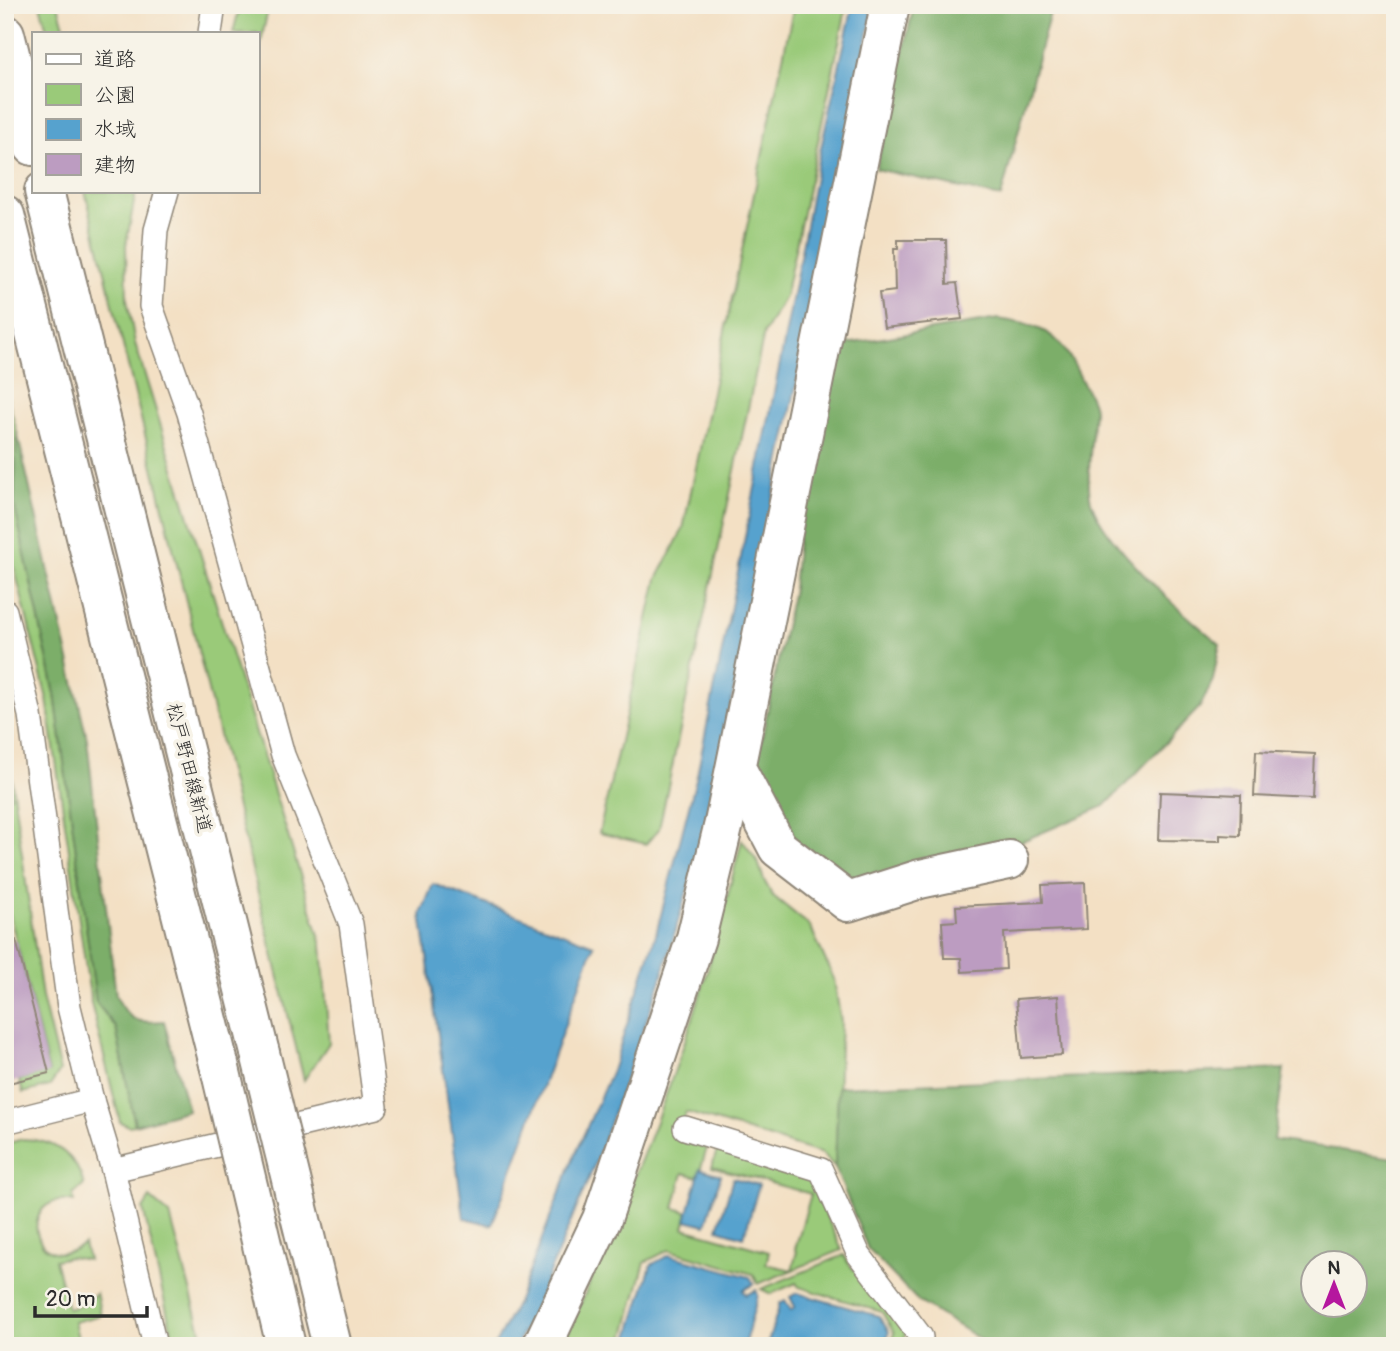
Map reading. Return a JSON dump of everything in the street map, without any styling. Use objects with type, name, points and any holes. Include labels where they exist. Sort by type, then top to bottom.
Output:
[{"type":"main road","points":[[542,1346],[607,1206],[696,938],[736,768],[890,5]]},
{"type":"main road","points":[[5,34],[32,142]]},
{"type":"main road","name":"松戸野田線新道","points":[[44,192],[332,1346]]},
{"type":"main road","points":[[5,215],[219,1064],[286,1346]]},
{"type":"main road","points":[[736,768],[778,848],[848,902],[920,879],[1009,860]]},
{"type":"lane","points":[[210,32],[214,5]]},
{"type":"lane","points":[[113,1170],[376,1107],[351,924],[283,755],[189,413],[151,306],[156,230],[167,192]]},
{"type":"lane","points":[[5,611],[30,715],[69,1007],[113,1170],[155,1346]]},
{"type":"lane","points":[[5,1122],[92,1100]]},
{"type":"lane","points":[[685,1128],[821,1170],[859,1255],[926,1343]]},
{"type":"green space","points":[[40,5],[58,5],[66,32],[48,32]]},
{"type":"green space","points":[[240,5],[269,5],[259,51],[259,32],[233,32]]},
{"type":"green space","points":[[794,5],[847,5],[785,297],[764,333],[659,829],[646,844],[599,833],[657,579],[683,529]]},
{"type":"green space","points":[[914,5],[1052,5],[1001,197],[876,169]]},
{"type":"green space","points":[[85,192],[136,192],[126,245],[127,299],[135,343],[322,945],[329,1043],[304,1080]]},
{"type":"green space","points":[[998,319],[1030,325],[1041,330],[1051,335],[1067,353],[1094,407],[1089,469],[1091,501],[1099,518],[1128,557],[1186,615],[1220,644],[1213,680],[1200,707],[1105,806],[1020,842],[964,861],[852,887],[781,834],[756,766],[793,589],[798,536],[841,345]]},
{"type":"green space","points":[[5,387],[17,432],[14,504],[55,694],[96,1002],[116,1028],[135,1125],[128,1126],[120,1122],[91,1003],[47,699],[5,530]]},
{"type":"green space","points":[[17,432],[87,739],[116,996],[125,1011],[134,1019],[147,1022],[164,1021],[188,1110],[135,1125],[116,1028],[96,1002],[55,694],[14,504]]},
{"type":"green space","points":[[5,733],[42,997],[60,1071],[50,1086],[23,1093],[19,1080],[49,1072],[5,896],[5,798],[11,796],[5,773]]},
{"type":"green space","points":[[742,840],[758,862],[772,895],[810,926],[834,979],[841,1022],[835,1167],[822,1154],[686,1112],[678,1140],[707,1148],[698,1177],[683,1173],[674,1208],[688,1212],[684,1228],[769,1252],[766,1264],[792,1270],[797,1251],[795,1249],[811,1194],[712,1167],[717,1150],[809,1178],[842,1250],[758,1284],[753,1274],[669,1250],[645,1262],[623,1342],[615,1346],[562,1346],[655,1125],[702,989]]},
{"type":"green space","points":[[1284,1069],[1274,1140],[1395,1158],[1395,1346],[991,1346],[918,1301],[868,1249],[835,1167],[838,1087]]},
{"type":"green space","points":[[23,1139],[44,1142],[62,1151],[75,1165],[84,1185],[73,1195],[74,1202],[56,1202],[44,1208],[37,1219],[37,1232],[42,1244],[52,1251],[66,1252],[84,1244],[88,1260],[70,1257],[55,1260],[68,1309],[85,1304],[96,1293],[101,1315],[74,1322],[80,1346],[5,1346],[5,1144]]},
{"type":"green space","points":[[150,1198],[170,1215],[205,1346],[175,1346],[143,1209]]},
{"type":"green space","points":[[844,1255],[906,1330],[903,1346],[890,1346],[894,1333],[882,1312],[799,1287],[796,1283],[771,1294],[761,1289]]},
{"type":"water","points":[[853,5],[874,5],[705,830],[660,983],[595,1164],[516,1346],[494,1346],[517,1303],[573,1159],[613,1068],[656,934],[697,775],[818,161]]},
{"type":"water","points":[[433,884],[594,945],[492,1225],[464,1218],[421,914]]},
{"type":"water","points":[[700,1169],[721,1175],[706,1225],[686,1220]]},
{"type":"water","points":[[733,1178],[759,1185],[744,1237],[718,1229]]},
{"type":"water","points":[[669,1255],[750,1277],[754,1284],[743,1290],[746,1295],[756,1290],[758,1295],[744,1346],[628,1346],[651,1265]]},
{"type":"water","points":[[797,1293],[879,1316],[889,1332],[885,1346],[767,1346],[780,1303],[785,1300],[791,1310],[795,1307],[790,1297]]},
{"type":"building","points":[[898,240],[946,240],[947,284],[957,283],[962,319],[884,328],[879,293],[895,291],[894,249],[898,249]]},
{"type":"building","points":[[1256,751],[1315,754],[1313,799],[1254,796]]},
{"type":"building","points":[[1160,792],[1241,795],[1240,836],[1220,835],[1220,841],[1158,840]]},
{"type":"building","points":[[1085,883],[1087,929],[1004,933],[1006,969],[962,972],[961,958],[944,958],[942,922],[957,921],[956,906],[1043,902],[1042,885]]},
{"type":"building","points":[[16,940],[49,1073],[5,1084],[5,941]]},
{"type":"building","points":[[1058,996],[1062,1055],[1021,1058],[1016,999]]}]
